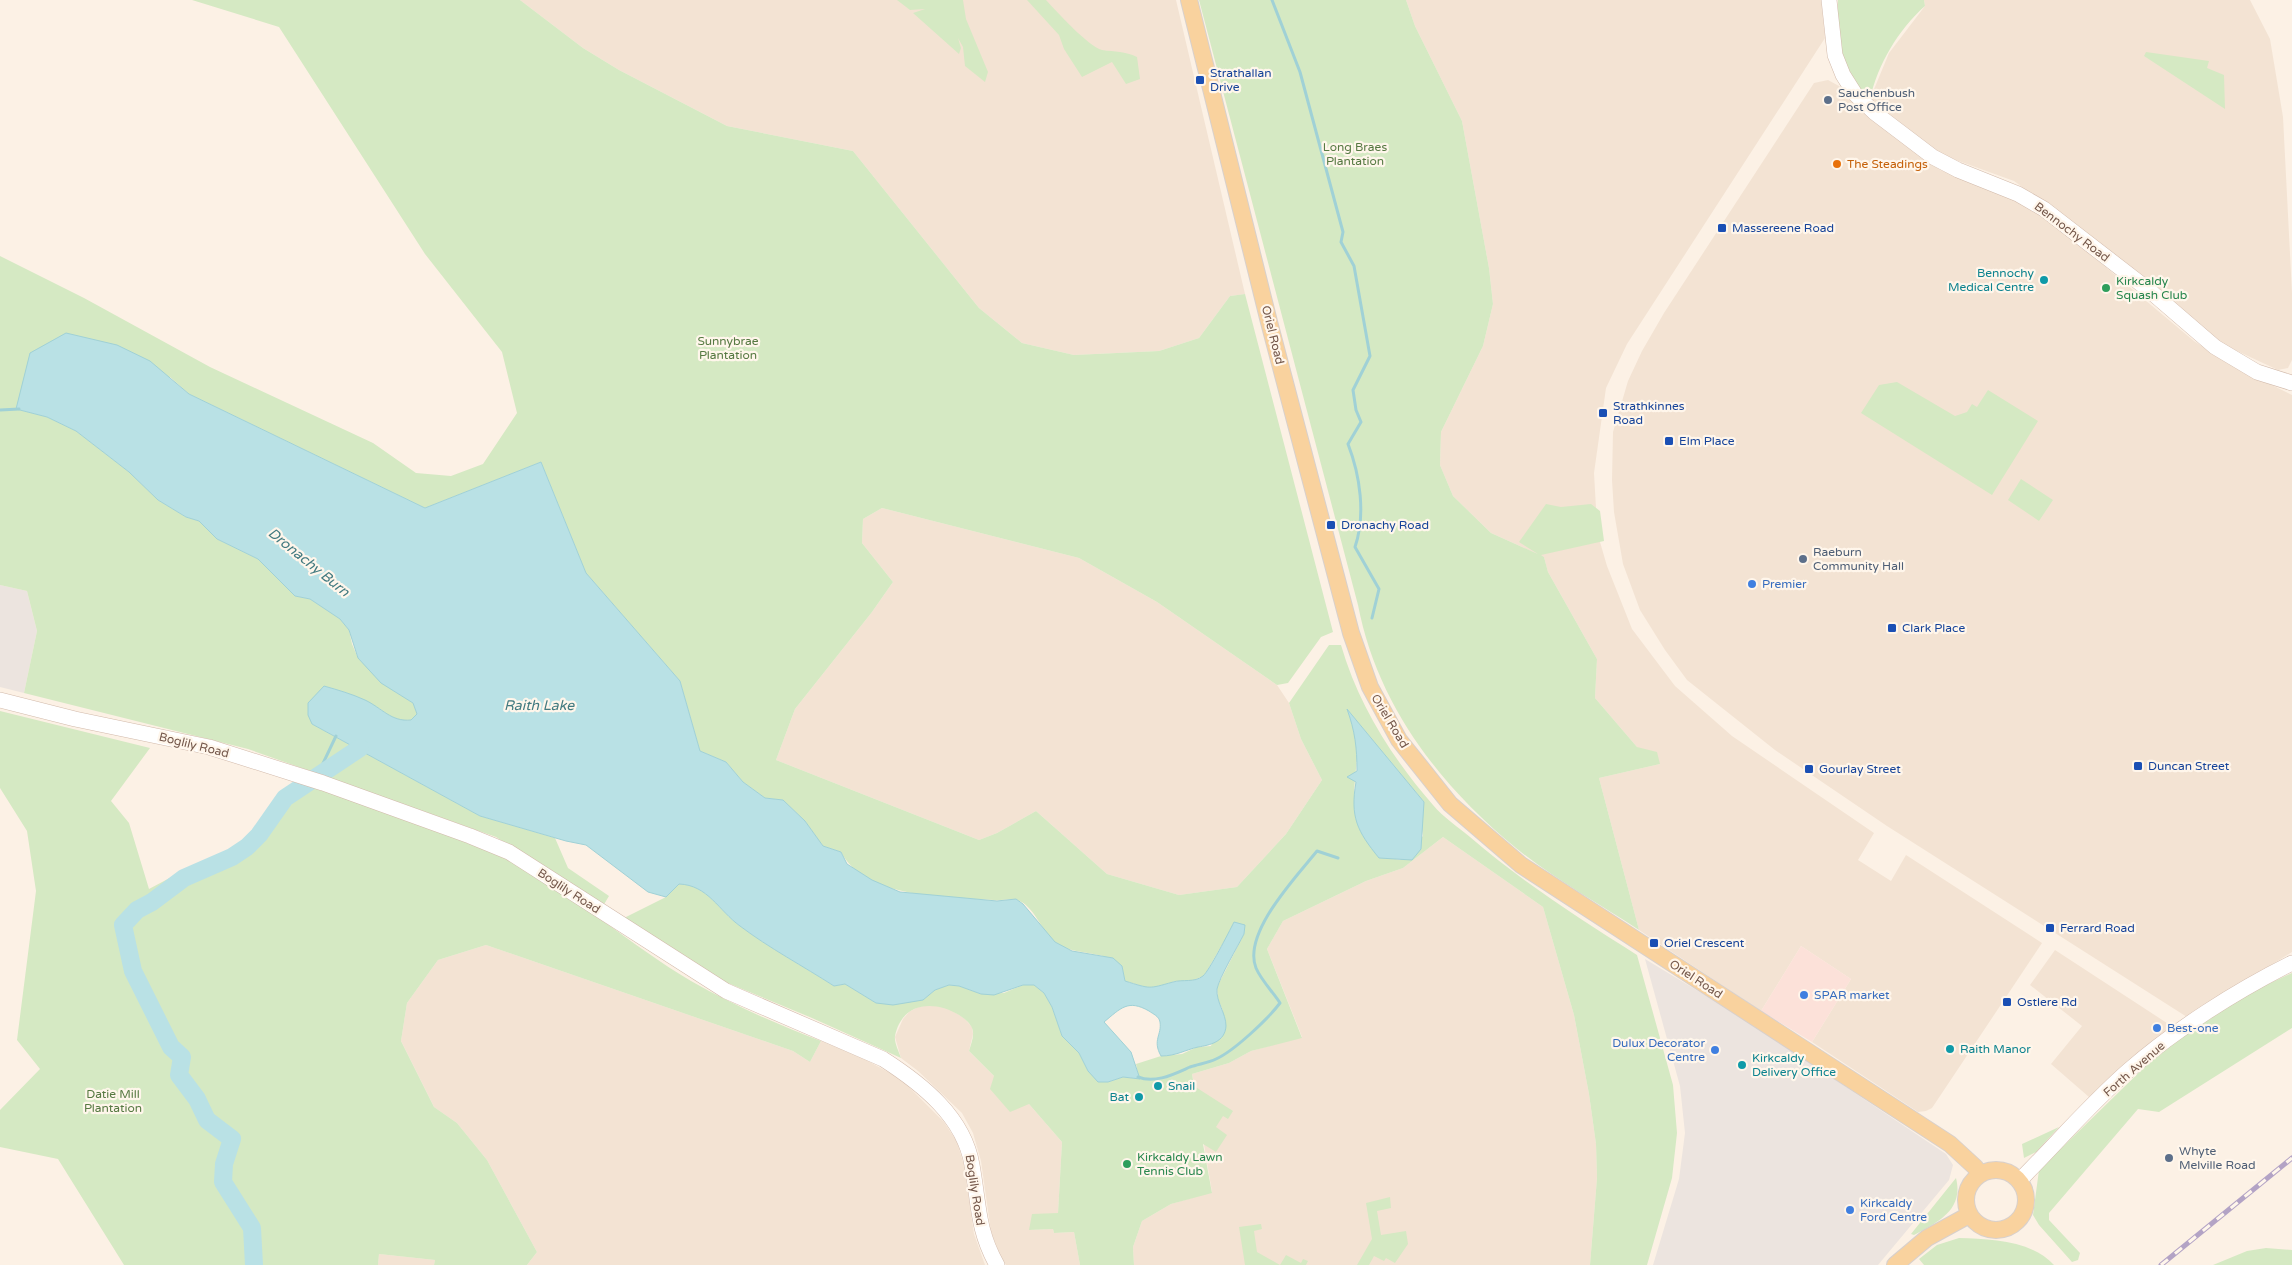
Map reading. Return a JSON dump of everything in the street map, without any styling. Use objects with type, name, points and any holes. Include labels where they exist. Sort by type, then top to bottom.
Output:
[{"type":"main road","name":"Oriel Road","points":[[1189,0],[1269,322],[1351,633],[1370,687],[1399,740],[1450,804],[1521,865],[1950,1144],[1980,1174]]},
{"type":"main road","name":"Bennochy Road","points":[[1829,0],[1834,56],[1855,94],[1874,113],[1933,156],[1958,170],[2018,194],[2044,209],[2150,292],[2215,347],[2257,372],[2292,382]]},
{"type":"main road","name":"Boglily Road","points":[[0,700],[209,747],[324,783],[510,852],[726,991],[863,1049],[898,1069],[919,1084],[947,1111],[965,1140],[972,1164],[983,1237],[997,1265]]},
{"type":"main road","name":"Forth Avenue","points":[[2019,1181],[2129,1070],[2184,1028],[2292,963]]},
{"type":"main road","points":[[2000,1170],[2014,1176],[2019,1181],[2025,1192],[2026,1206],[2020,1218],[2010,1227],[1990,1230],[1978,1225],[1969,1215],[1965,1202],[1967,1189],[1980,1174],[1986,1171],[2000,1170]]},
{"type":"main road","points":[[1895,1265],[1927,1238],[1969,1215]]},
{"type":"shaded area","points":[[520,0],[1176,0],[1245,294],[1230,296],[1199,338],[1159,351],[1074,355],[1022,343],[979,308],[853,151],[727,126],[619,70],[583,48]]},
{"type":"shaded area","points":[[1406,0],[1821,0],[1825,38],[1627,344],[1606,388],[1594,473],[1596,508],[1600,542],[1607,566],[1632,629],[1675,686],[1732,736],[1874,833],[1858,860],[1891,881],[1906,855],[2042,943],[1932,1108],[1926,1111],[1918,1112],[1812,1042],[1851,979],[1801,946],[1761,1011],[1639,930],[1599,778],[1660,764],[1637,747],[1595,698],[1597,659],[1548,572],[1544,557],[1491,533],[1453,496],[1440,465],[1441,432],[1483,346],[1493,304],[1489,268],[1462,121],[1415,26]]},
{"type":"shaded area","points":[[1924,0],[2250,0],[2270,39],[2283,117],[2292,293],[2292,360],[2288,368],[2278,370],[2220,343],[2090,237],[2014,181],[1942,155],[1870,99],[1889,53],[1925,6]]},
{"type":"shaded area","points":[[1828,80],[1839,86],[1849,99],[1940,170],[2004,194],[2053,223],[2194,341],[2227,363],[2292,395],[2292,952],[2187,1017],[1887,826],[1775,750],[1687,680],[1665,650],[1640,610],[1623,564],[1614,512],[1612,480],[1613,432],[1628,381],[1642,351],[1664,313],[1814,83]]},
{"type":"shaded area","points":[[882,508],[1079,558],[1157,602],[1277,685],[1289,703],[1301,739],[1322,780],[1286,834],[1237,887],[1179,895],[1107,874],[1036,811],[997,833],[979,840],[776,760],[795,709],[872,612],[893,582],[862,543],[863,519]]},
{"type":"shaded area","points":[[0,585],[27,591],[37,631],[24,693],[0,687]]},
{"type":"shaded area","points":[[1443,837],[1543,907],[1574,1015],[1589,1094],[1596,1144],[1597,1178],[1590,1265],[1134,1265],[1133,1247],[1142,1221],[1171,1204],[1212,1192],[1192,1074],[1229,1063],[1251,1051],[1302,1037],[1267,949],[1283,921],[1366,881],[1403,868]]},
{"type":"shaded area","points":[[486,945],[793,1051],[810,1062],[821,1041],[864,1059],[901,1079],[944,1122],[957,1142],[964,1165],[974,1234],[985,1265],[527,1265],[537,1252],[487,1160],[457,1123],[434,1107],[401,1041],[407,1003],[438,960]]},
{"type":"shaded area","points":[[1801,946],[1851,979],[1812,1042],[1761,1011]]},
{"type":"shaded area","points":[[2055,950],[2173,1027],[2089,1097],[2051,1064],[2082,1026],[2030,985]]},
{"type":"shaded area","points":[[1645,959],[1746,1020],[1946,1154],[1953,1165],[1949,1180],[1878,1265],[1653,1265],[1679,1179],[1685,1133],[1680,1086]]},
{"type":"shaded area","points":[[932,1005],[948,1008],[964,1018],[972,1027],[973,1034],[969,1051],[994,1076],[1029,1104],[1062,1142],[1058,1213],[1029,1230],[1053,1229],[1054,1233],[1074,1232],[1080,1265],[1006,1265],[1002,1260],[991,1232],[981,1161],[973,1133],[962,1113],[918,1071],[901,1058],[895,1037],[903,1019],[909,1012],[918,1007]]},
{"type":"shaded area","points":[[379,1254],[435,1260],[434,1265],[378,1265]]},
{"type":"green space","name":"Sunnybrae Plantation","points":[[192,0],[520,0],[583,48],[619,70],[727,126],[853,151],[979,308],[1022,343],[1074,355],[1159,351],[1199,338],[1230,296],[1245,294],[1333,632],[1321,637],[1288,683],[1277,685],[1157,602],[1079,558],[882,508],[863,519],[862,543],[893,582],[872,612],[795,709],[776,760],[979,840],[997,833],[1036,811],[1107,874],[1179,895],[1237,887],[1286,834],[1322,780],[1301,739],[1289,703],[1329,645],[1341,645],[1357,688],[1378,730],[1418,787],[1437,809],[1530,884],[1637,955],[1673,1085],[1677,1133],[1672,1178],[1647,1265],[1590,1265],[1597,1178],[1596,1144],[1589,1094],[1574,1015],[1543,907],[1443,837],[1403,868],[1366,881],[1283,921],[1267,949],[1302,1038],[1251,1051],[1229,1063],[1192,1074],[1194,1086],[1233,1111],[1228,1119],[1223,1116],[1216,1127],[1227,1135],[1216,1152],[1203,1144],[1212,1193],[1171,1204],[1142,1221],[1133,1247],[1134,1265],[1080,1265],[1074,1232],[1054,1233],[1053,1229],[1029,1230],[1032,1214],[1058,1213],[1062,1142],[1029,1104],[1010,1112],[990,1089],[994,1076],[969,1051],[973,1031],[970,1024],[963,1018],[939,1007],[920,1007],[912,1010],[904,1016],[895,1036],[901,1058],[718,979],[624,918],[666,897],[679,884],[689,885],[706,894],[740,926],[774,949],[834,986],[845,984],[876,1003],[923,1000],[935,990],[949,985],[959,986],[981,994],[1004,993],[1023,985],[1034,985],[1044,993],[1052,1007],[1062,1036],[1079,1053],[1088,1071],[1108,1082],[1123,1077],[1139,1079],[1136,1064],[1161,1056],[1182,1054],[1197,1047],[1211,1046],[1223,1011],[1218,999],[1217,987],[1244,934],[1245,925],[1223,943],[1204,976],[1191,981],[1175,981],[1161,987],[1149,988],[1125,981],[1122,966],[1110,959],[1070,949],[1055,942],[1028,907],[1017,900],[954,898],[909,893],[869,879],[853,867],[841,852],[823,846],[805,821],[783,800],[765,798],[743,782],[726,762],[700,751],[680,681],[586,573],[541,462],[425,508],[189,394],[170,377],[16,409],[47,417],[76,431],[129,472],[158,500],[186,517],[199,521],[217,539],[258,559],[295,596],[310,599],[340,619],[349,630],[358,658],[394,691],[413,703],[417,714],[411,720],[400,721],[347,693],[324,686],[312,724],[480,816],[555,838],[568,868],[609,896],[603,906],[496,837],[248,749],[24,693],[37,631],[27,591],[0,585],[0,256],[84,298],[210,367],[373,443],[416,473],[451,476],[483,464],[517,413],[502,352],[425,254],[279,27]],"holes":[[[1348,711],[1424,802],[1421,821],[1423,836],[1400,860],[1386,857],[1354,791],[1357,757],[1355,730]]]},
{"type":"green space","points":[[897,0],[963,0],[966,19],[988,72],[985,82],[965,66],[963,47],[958,38],[961,48],[959,54],[913,13],[925,9],[910,10]]},
{"type":"green space","points":[[1027,0],[1046,0],[1073,28],[1096,47],[1137,57],[1140,79],[1126,84],[1112,62],[1082,77],[1064,49],[1059,35]]},
{"type":"green space","name":"Long Braes Plantation","points":[[1199,0],[1406,0],[1415,26],[1462,121],[1489,268],[1493,304],[1483,346],[1441,432],[1440,465],[1453,496],[1491,533],[1538,554],[1519,542],[1546,504],[1561,507],[1591,504],[1600,511],[1604,541],[1541,555],[1544,557],[1548,572],[1597,659],[1595,698],[1637,747],[1657,752],[1660,764],[1599,778],[1639,930],[1545,870],[1488,824],[1437,770],[1415,740],[1396,709],[1380,676],[1367,641]]},
{"type":"green space","points":[[1838,0],[1924,0],[1925,6],[1915,15],[1890,48],[1878,73],[1870,99],[1860,90],[1846,67],[1839,41]]},
{"type":"green space","points":[[2146,52],[2209,61],[2207,68],[2224,75],[2225,109],[2144,56]]},
{"type":"green space","points":[[1897,382],[1955,416],[1967,412],[1972,404],[1977,407],[1988,390],[2038,421],[1992,495],[1861,413],[1879,385]]},
{"type":"green space","points":[[2021,479],[2053,500],[2039,521],[2008,500]]},
{"type":"green space","name":"Datie Mill Plantation","points":[[0,711],[150,748],[111,801],[129,823],[149,889],[179,873],[204,865],[236,848],[259,843],[287,801],[309,785],[417,822],[496,854],[565,894],[691,981],[755,1014],[821,1041],[810,1062],[793,1051],[486,945],[438,960],[407,1003],[401,1041],[434,1107],[457,1123],[487,1160],[537,1252],[527,1265],[434,1265],[435,1260],[379,1254],[378,1265],[124,1265],[58,1159],[0,1147],[0,1110],[40,1069],[17,1040],[36,891],[27,831],[0,788]]},
{"type":"green space","points":[[2292,973],[2292,1028],[2159,1112],[2138,1109],[2049,1213],[2049,1220],[2080,1253],[2078,1260],[2072,1262],[2039,1225],[2033,1215],[2039,1170],[2161,1051],[2251,992]]},
{"type":"green space","points":[[2059,1127],[2036,1152],[2024,1158],[2022,1144]]},
{"type":"green space","points":[[1956,1178],[1956,1199],[1953,1207],[1940,1220],[1914,1235],[1911,1234]]},
{"type":"green space","points":[[1390,1197],[1391,1208],[1377,1211],[1381,1235],[1406,1231],[1408,1244],[1395,1263],[1386,1258],[1384,1261],[1374,1256],[1369,1265],[1357,1265],[1372,1239],[1366,1203]]},
{"type":"green space","points":[[1261,1224],[1262,1229],[1254,1231],[1257,1252],[1280,1265],[1245,1265],[1239,1227]]},
{"type":"green space","points":[[1959,1238],[2010,1242],[2034,1250],[2054,1265],[1924,1265],[1919,1259],[1937,1245]]},
{"type":"green space","points":[[2266,1248],[2292,1250],[2292,1265],[2213,1265],[2247,1251]]},
{"type":"green space","points":[[1286,1255],[1301,1263],[1303,1259],[1308,1261],[1306,1265],[1280,1265]]},
{"type":"water","name":"Raith Lake","points":[[66,333],[117,345],[150,361],[189,394],[425,508],[541,462],[586,573],[680,681],[700,751],[726,762],[743,782],[765,798],[783,800],[805,821],[823,846],[841,852],[847,864],[872,880],[900,892],[997,901],[1016,899],[1023,904],[1055,942],[1072,951],[1113,958],[1122,966],[1125,981],[1140,986],[1159,986],[1200,978],[1210,967],[1234,922],[1245,925],[1244,934],[1217,989],[1226,1021],[1223,1036],[1212,1044],[1161,1056],[1157,1046],[1160,1022],[1156,1015],[1142,1007],[1125,1007],[1104,1022],[1131,1052],[1140,1079],[1123,1077],[1108,1082],[1098,1082],[1088,1071],[1079,1053],[1062,1036],[1052,1007],[1044,993],[1034,985],[1023,985],[994,995],[981,994],[959,986],[949,985],[935,990],[923,1000],[893,1005],[876,1003],[845,984],[834,986],[774,949],[740,926],[706,894],[698,889],[689,885],[679,884],[666,897],[648,892],[586,845],[480,816],[312,724],[308,715],[308,703],[324,686],[365,700],[398,719],[411,720],[417,714],[413,703],[381,683],[358,658],[349,630],[340,619],[310,599],[295,596],[258,559],[217,539],[199,521],[186,517],[158,500],[129,472],[76,431],[47,417],[16,409],[30,353]]},
{"type":"water","points":[[1347,709],[1424,802],[1421,849],[1412,860],[1379,858],[1360,831],[1354,805],[1356,782],[1347,777],[1357,771],[1357,755]]},
{"type":"waterway","points":[[1272,0],[1300,72],[1343,232],[1341,242],[1354,266],[1370,356],[1353,390],[1356,410],[1361,422],[1348,444],[1356,469],[1361,509],[1355,547],[1379,589],[1372,618]]},
{"type":"waterway","name":"Dronachy Burn","points":[[0,410],[19,409]]},
{"type":"waterway","points":[[317,776],[336,736]]},
{"type":"waterway","points":[[254,1265],[252,1228],[223,1182],[224,1164],[232,1139],[207,1120],[197,1099],[179,1075],[182,1057],[171,1047],[133,971],[123,925],[137,910],[152,902],[184,878],[232,857],[247,847],[259,835],[285,798],[360,748]]},
{"type":"waterway","points":[[1138,1077],[1158,1079],[1210,1062],[1241,1042],[1275,1010],[1280,1003],[1256,968],[1254,954],[1257,938],[1264,922],[1285,890],[1317,851],[1338,858]]},
{"type":"railway","points":[[2161,1265],[2292,1158]]},
{"type":"place","name":"Strathallan Drive","points":[[1200,80]]},
{"type":"place","name":"Sauchenbush Post Office","points":[[1828,100]]},
{"type":"place","name":"The Steadings","points":[[1837,164]]},
{"type":"place","name":"Massereene Road","points":[[1722,228]]},
{"type":"place","name":"Bennochy Medical Centre","points":[[2044,280]]},
{"type":"place","name":"Kirkcaldy Squash Club","points":[[2106,288]]},
{"type":"place","name":"Strathkinnes Road","points":[[1603,413]]},
{"type":"place","name":"Elm Place","points":[[1669,441]]},
{"type":"place","name":"Dronachy Road","points":[[1331,525]]},
{"type":"place","name":"Raeburn Community Hall","points":[[1803,559]]},
{"type":"place","name":"Premier","points":[[1752,584]]},
{"type":"place","name":"Clark Place","points":[[1892,628]]},
{"type":"place","name":"Duncan Street","points":[[2138,766]]},
{"type":"place","name":"Gourlay Street","points":[[1809,769]]},
{"type":"place","name":"Ferrard Road","points":[[2050,928]]},
{"type":"place","name":"Oriel Crescent","points":[[1654,943]]},
{"type":"place","name":"SPAR market","points":[[1804,995]]},
{"type":"place","name":"Ostlere Rd","points":[[2007,1002]]},
{"type":"place","name":"Best-one","points":[[2157,1028]]},
{"type":"place","name":"Raith Manor","points":[[1950,1049]]},
{"type":"place","name":"Dulux Decorator Centre","points":[[1715,1050]]},
{"type":"place","name":"Kirkcaldy Delivery Office","points":[[1742,1065]]},
{"type":"place","name":"Snail","points":[[1158,1086]]},
{"type":"place","name":"Bat","points":[[1139,1097]]},
{"type":"place","name":"Whyte Melville Road","points":[[2169,1158]]},
{"type":"place","name":"Kirkcaldy Lawn Tennis Club","points":[[1127,1164]]},
{"type":"place","name":"Kirkcaldy Ford Centre","points":[[1850,1210]]}]
